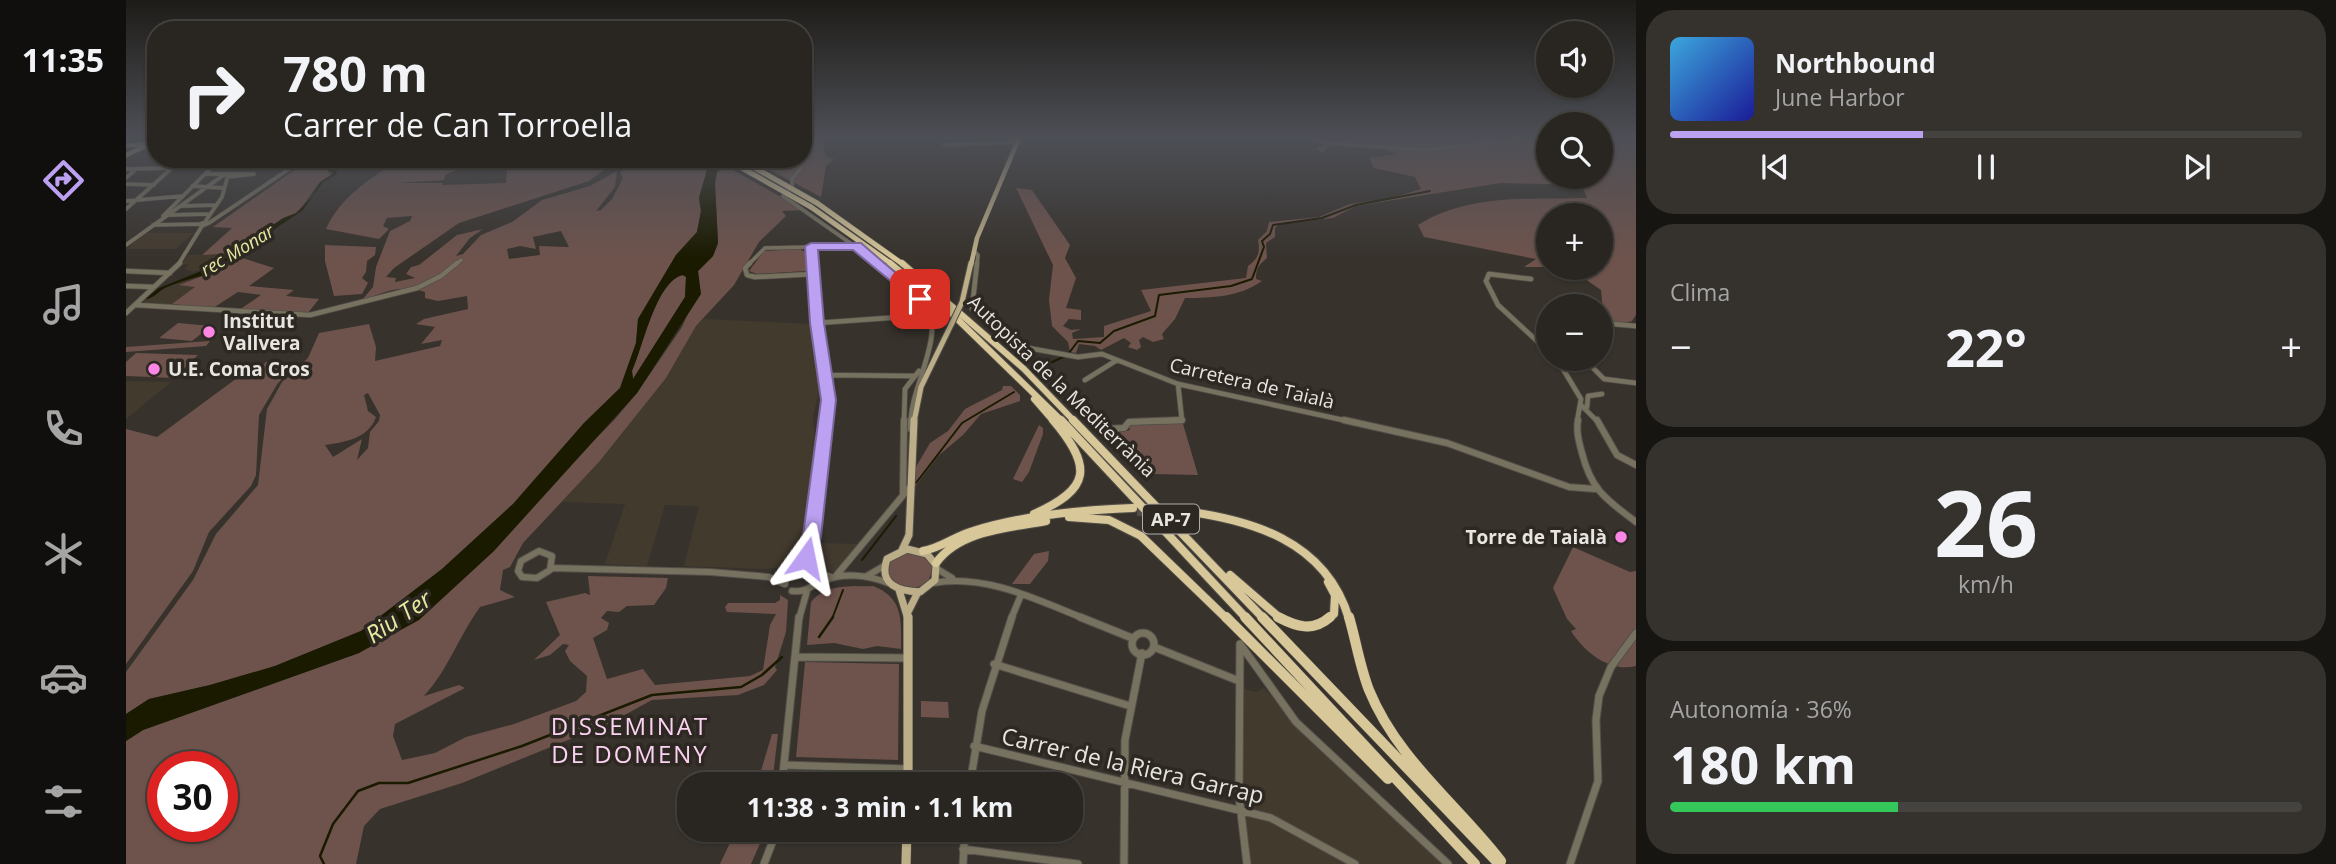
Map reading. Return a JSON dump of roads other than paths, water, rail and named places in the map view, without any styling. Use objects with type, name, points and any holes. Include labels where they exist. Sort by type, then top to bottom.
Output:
[{"type":"highway","name":"Autopista de la Mediterrània","points":[[763,178],[814,205],[907,276],[1015,374],[1081,441],[1475,864]]},
{"type":"highway","name":"Autopista de la Mediterrània","points":[[770,178],[886,250],[972,321],[1061,405],[1501,864]]},
{"type":"highway","points":[[1014,522],[1060,503],[1078,490],[1084,475],[1082,464],[1072,448],[1015,374]]},
{"type":"highway","points":[[921,551],[934,550],[969,532],[1014,522],[1081,510],[1135,510],[1069,517],[969,539],[947,549],[937,566]]},
{"type":"highway","points":[[1186,534],[1263,608],[1280,620],[1296,625],[1318,625],[1334,614],[1335,595],[1326,580],[1302,555],[1283,542],[1240,524],[1179,512],[1229,517],[1265,528],[1300,549],[1325,571],[1344,602],[1369,690],[1395,738],[1501,864]]},
{"type":"highway","points":[[1069,517],[1109,520],[1141,536],[1198,588],[1454,842]]},
{"type":"main road","points":[[902,550],[909,535],[911,432],[921,387],[962,302],[974,251],[1003,178]]},
{"type":"main road","points":[[908,612],[918,592],[933,583],[937,566],[909,535]]},
{"type":"main road","points":[[918,592],[899,590],[889,583],[884,566],[891,556],[902,550],[921,551]]},
{"type":"main road","points":[[899,590],[908,612],[908,769]]},
{"type":"main road","points":[[906,864],[907,842]]},
{"type":"street","points":[[126,209],[161,178]]},
{"type":"street","points":[[153,225],[201,178]]},
{"type":"street","points":[[126,246],[221,178]]},
{"type":"street","points":[[126,313],[182,261],[217,205],[226,178]]},
{"type":"street","points":[[153,225],[204,224],[275,178]]},
{"type":"street","points":[[793,178],[792,187],[783,196],[856,246],[917,296],[930,314],[932,339],[917,375],[910,403],[911,432]]},
{"type":"street","points":[[126,184],[154,185]]},
{"type":"street","points":[[192,187],[224,188]]},
{"type":"street","points":[[126,201],[183,195]]},
{"type":"street","points":[[180,207],[217,205]]},
{"type":"street","points":[[169,215],[210,214]]},
{"type":"street","points":[[551,568],[552,556],[539,551],[526,555],[518,569],[520,576],[530,579],[543,576],[551,568],[684,571],[769,577],[786,572],[806,558],[812,536],[827,421],[827,375],[817,323],[811,246]]},
{"type":"street","points":[[814,274],[755,276],[745,272],[762,248],[856,246]]},
{"type":"street","name":"Carretera de Taialà","points":[[974,251],[978,255],[972,309],[1005,342],[1078,357],[1102,353],[1178,384],[1447,443],[1569,486],[1595,489]]},
{"type":"street","points":[[137,305],[300,316],[338,309],[423,286],[461,260]]},
{"type":"street","points":[[126,271],[170,273]]},
{"type":"street","points":[[1531,279],[1501,273],[1489,274],[1486,281],[1498,305],[1536,340]]},
{"type":"street","points":[[126,286],[155,287]]},
{"type":"street","points":[[817,323],[930,314]]},
{"type":"street","points":[[1613,324],[1634,327]]},
{"type":"street","points":[[1086,380],[1117,360]]},
{"type":"street","points":[[1565,371],[1584,408],[1617,454],[1636,465]]},
{"type":"street","points":[[1596,371],[1604,379],[1636,383]]},
{"type":"street","points":[[827,375],[917,375]]},
{"type":"street","points":[[903,495],[905,392],[917,375]]},
{"type":"street","points":[[1081,403],[1105,429],[1124,428],[1129,422],[1182,421],[1178,384]]},
{"type":"street","points":[[1602,394],[1588,396],[1576,425],[1587,474],[1595,489],[1636,522]]},
{"type":"street","points":[[800,609],[807,591],[833,577],[910,487]]},
{"type":"street","points":[[806,558],[813,570],[814,586]]},
{"type":"street","points":[[794,566],[833,577],[867,576],[889,583]]},
{"type":"street","points":[[867,576],[884,566]]},
{"type":"street","points":[[937,566],[953,578],[1021,595],[1132,638]]},
{"type":"street","points":[[784,584],[786,572]]},
{"type":"street","points":[[769,577],[784,584],[798,596],[800,609],[783,772]]},
{"type":"street","points":[[933,583],[953,578]]},
{"type":"street","points":[[792,591],[807,591]]},
{"type":"street","points":[[971,772],[974,746],[994,664],[1021,595]]},
{"type":"street","points":[[1570,864],[1598,781],[1596,720],[1599,696],[1611,667],[1636,633]]},
{"type":"street","points":[[1132,638],[1136,634],[1147,636],[1154,647],[1239,681]]},
{"type":"street","points":[[1132,638],[1133,647],[1142,653],[1152,652],[1154,647]]},
{"type":"street","points":[[1240,643],[1240,809],[1247,864]]},
{"type":"street","points":[[1240,643],[1271,693],[1295,720],[1343,769],[1448,864]]},
{"type":"street","points":[[1124,864],[1123,782],[1130,706],[1142,653]]},
{"type":"street","points":[[796,657],[908,658]]},
{"type":"street","points":[[994,664],[1130,706]]},
{"type":"street","name":"Carrer de la Riera Garrap","points":[[974,746],[1271,818],[1355,864]]},
{"type":"street","points":[[784,765],[908,769]]},
{"type":"street","points":[[764,864],[772,842]]},
{"type":"street","points":[[963,864],[964,842]]},
{"type":"street","points":[[963,849],[1078,864]]},
{"type":"water","name":"rec Monar","points":[[330,178],[323,182],[303,210],[210,273],[171,286],[145,299],[159,288],[214,266],[283,218],[296,213],[312,197],[320,182]]},
{"type":"water","name":"Riu Ter","points":[[705,178],[716,178],[718,243],[713,256],[698,271],[701,294],[637,393],[494,551],[419,620],[359,653],[143,730],[126,741],[126,714],[149,699],[275,666],[361,631],[442,569],[513,504],[584,423],[620,388],[636,343],[638,319],[676,255],[697,232],[701,211],[699,198]],"holes":[[[683,275],[686,277],[685,297],[633,379],[632,371],[658,302],[665,289]]]},
{"type":"waterway","points":[[1069,353],[1078,341],[1100,343],[1114,331],[1155,316],[1159,295],[1231,286],[1252,279],[1264,247],[1262,241],[1270,234],[1273,225],[1322,218],[1356,205],[1430,191]]},
{"type":"waterway","points":[[1040,368],[1065,356]]},
{"type":"waterway","points":[[916,483],[962,423],[1014,392]]},
{"type":"waterway","points":[[862,560],[896,516]]},
{"type":"waterway","points":[[832,618],[843,590]]},
{"type":"waterway","points":[[819,637],[832,618]]},
{"type":"waterway","points":[[324,864],[320,856],[333,824],[358,791],[379,783],[408,783],[522,746],[652,695],[741,687],[762,675],[782,657]]},
{"type":"tunnel","points":[[1137,512],[1181,514]]},
{"type":"place","name":"Institut Vallvera","points":[[209,332]]},
{"type":"place","name":"U.E. Coma Cros","points":[[154,369]]},
{"type":"place","name":"Torre de Taialà","points":[[1621,537]]},
{"type":"district","name":"DISSEMINAT DE DOMENY","points":[[630,739]]}]
